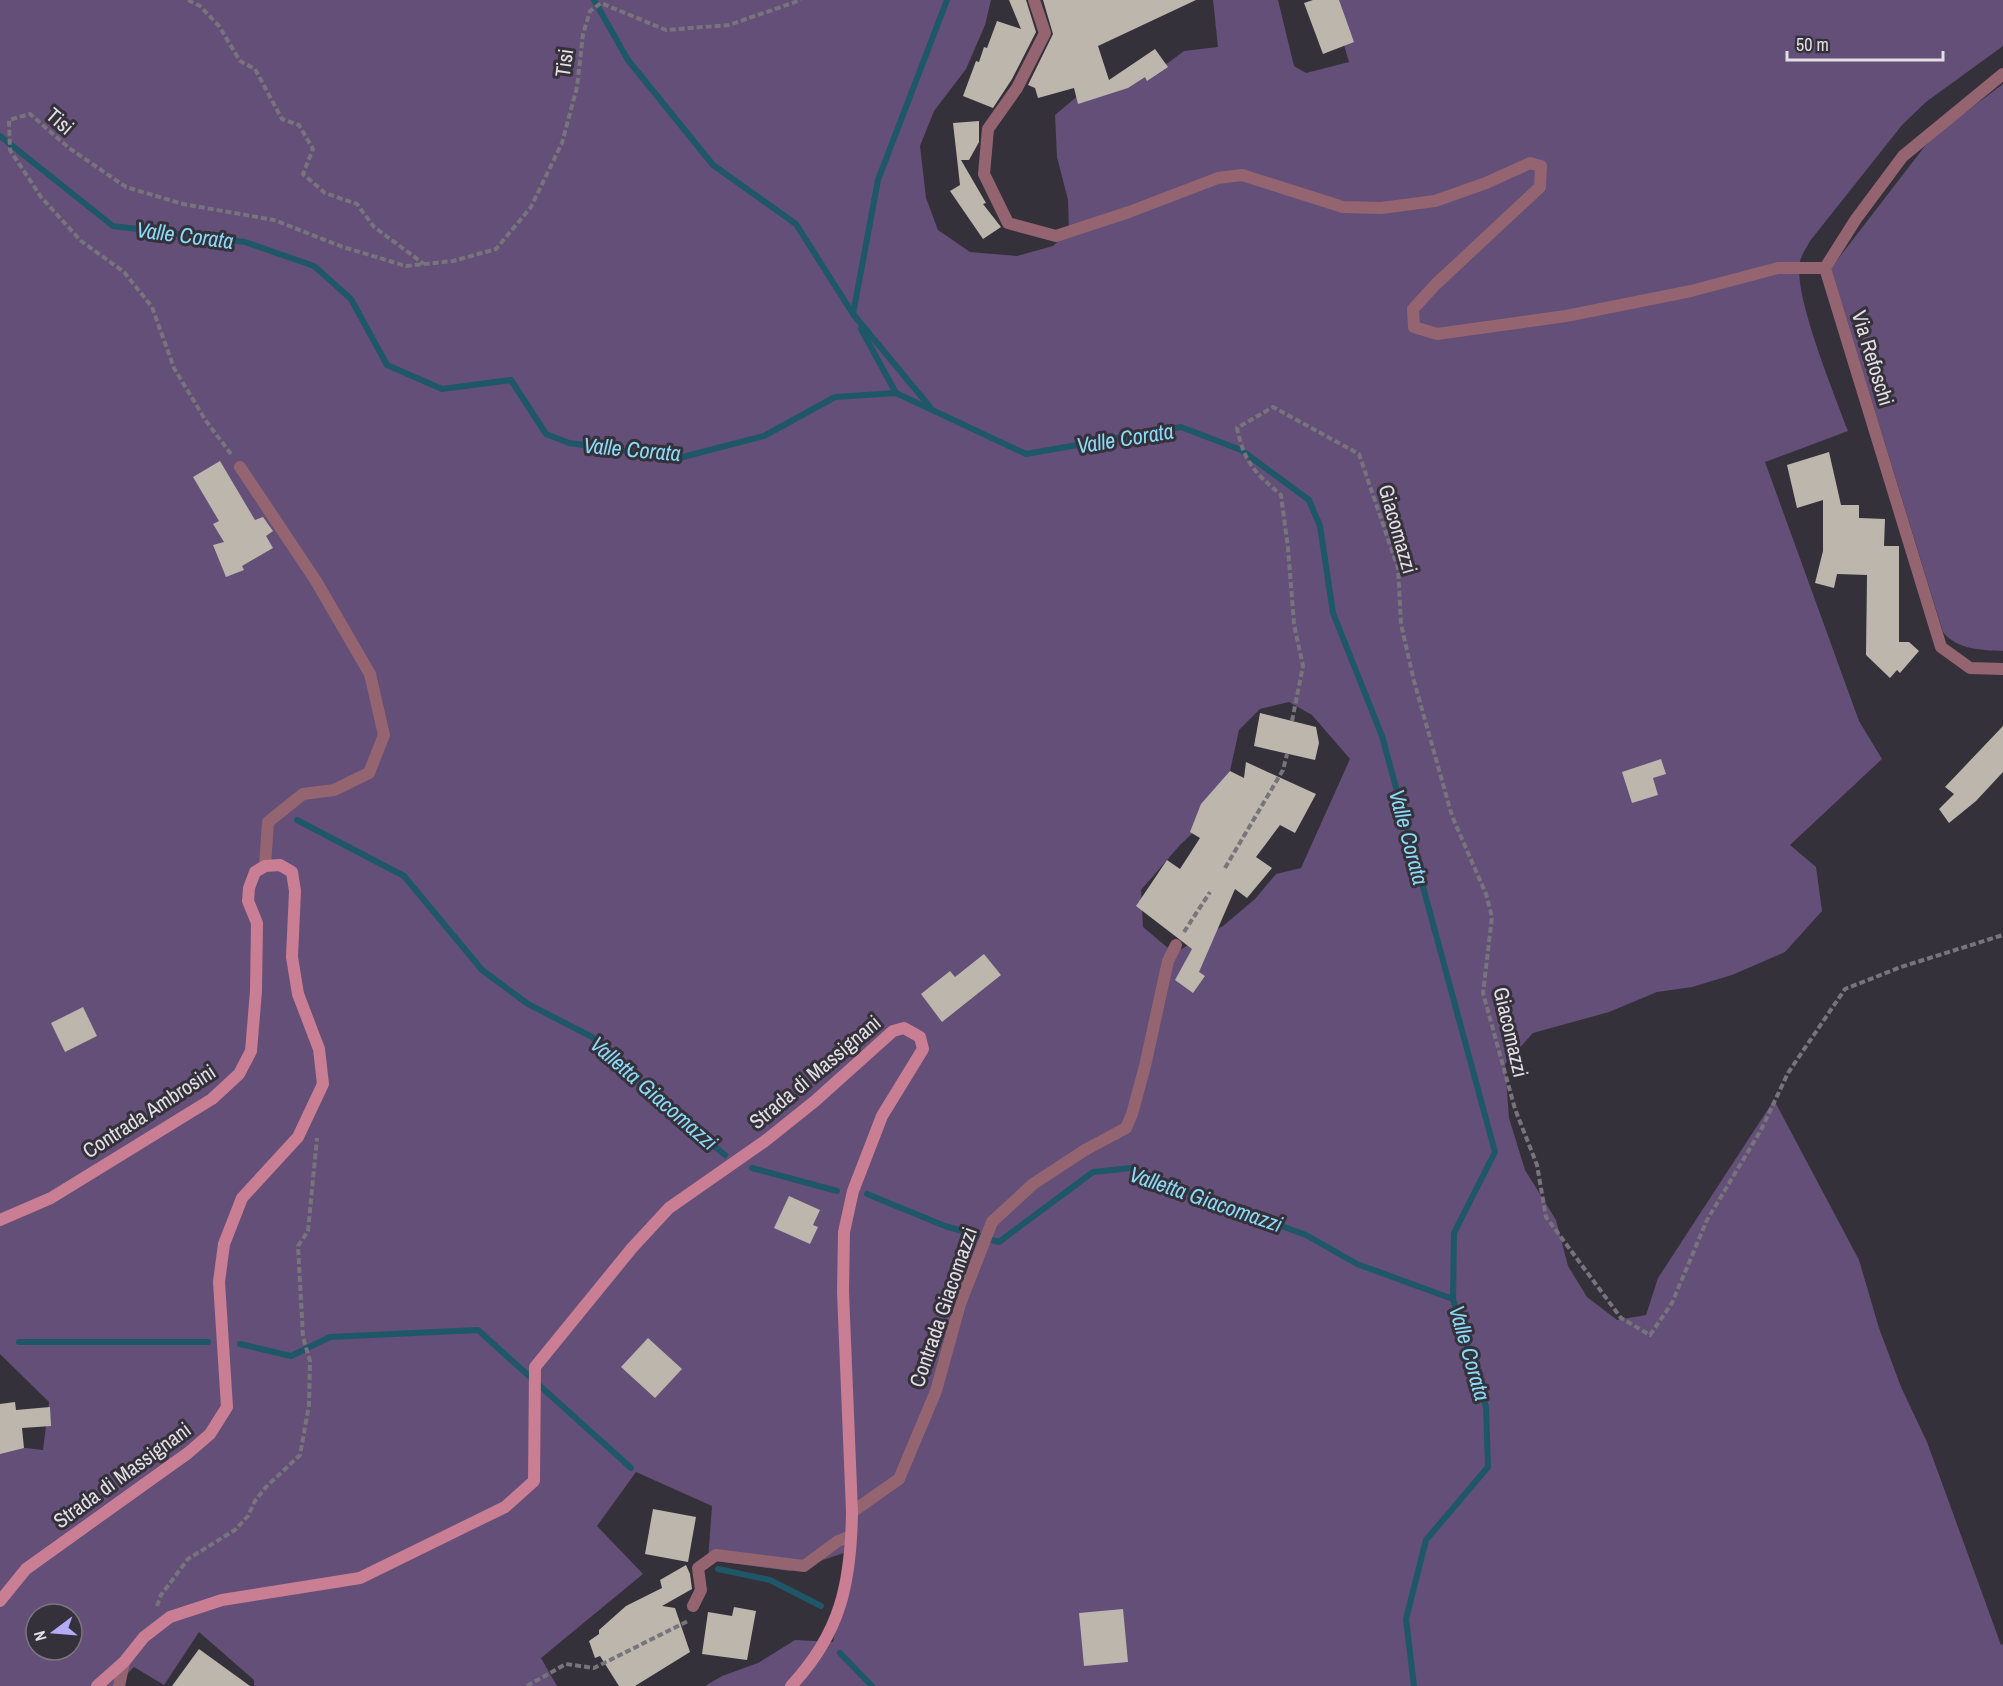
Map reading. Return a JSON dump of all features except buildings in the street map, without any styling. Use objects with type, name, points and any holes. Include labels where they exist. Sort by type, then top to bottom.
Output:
[{"type":"street","points":[[1034,0],[1045,33],[1017,88],[988,129],[984,174],[1008,223],[1056,236],[1129,212],[1218,178],[1242,175],[1343,207],[1392,207],[1436,201],[1486,183],[1530,163],[1541,166],[1540,187],[1436,284],[1413,309],[1414,327],[1437,334],[1566,316],[1692,291],[1778,268],[1825,268],[1856,219],[1903,156],[2003,74]]},
{"type":"street","name":"Via Refoschi","points":[[1825,268],[1941,647],[1970,668],[2003,669]]},
{"type":"street","points":[[240,467],[316,581],[370,674],[384,735],[369,773],[334,790],[303,794],[268,822],[265,866]]},
{"type":"street","name":"Strada di Massignani","points":[[0,1601],[26,1569],[188,1453],[210,1434],[227,1407],[219,1282],[224,1244],[242,1198],[298,1137],[323,1084],[319,1049],[298,994],[292,957],[295,891],[292,872],[280,865],[265,866]]},
{"type":"street","name":"Contrada Ambrosini","points":[[0,1220],[51,1198],[212,1099],[239,1074],[250,1051],[256,991],[257,924],[249,902],[249,888],[255,872],[265,866]]},
{"type":"street","name":"Contrada Giacomazzi","points":[[852,1512],[899,1479],[936,1391],[960,1304],[992,1222],[1033,1184],[1084,1150],[1126,1128],[1145,1066],[1168,961],[1176,945]]},
{"type":"street","name":"Strada di Massignani","points":[[97,1686],[124,1662],[144,1637],[170,1617],[222,1600],[360,1578],[505,1507],[534,1481],[536,1367],[632,1248],[669,1208],[765,1140],[815,1101],[893,1031],[904,1028],[920,1037],[923,1049],[882,1116],[853,1191],[844,1232],[843,1292],[852,1512],[842,1604],[815,1660],[791,1686]]},
{"type":"street","points":[[693,1606],[701,1590],[698,1568],[716,1555],[804,1566],[838,1541],[851,1536]]},
{"type":"street","points":[[119,1686],[124,1662]]},
{"type":"path","points":[[188,0],[200,6],[219,26],[240,61],[255,69],[282,119],[299,125],[313,149],[303,174],[325,193],[357,204],[374,227],[425,264]]},
{"type":"path","name":"Tisi","points":[[240,467],[206,422],[174,368],[152,307],[124,272],[81,242],[41,197],[10,150],[9,120],[30,114],[69,148],[126,187],[183,204],[274,220],[343,247],[406,266],[453,261],[496,249],[531,207],[562,143],[577,87],[586,23],[590,11],[601,3],[666,30],[729,25],[801,0]]},
{"type":"path","name":"Giacomazzi","points":[[1292,721],[1303,666],[1294,624],[1281,495],[1254,472],[1242,450],[1237,428],[1273,407],[1359,454],[1398,568],[1401,624],[1452,816],[1486,894],[1492,916],[1483,993],[1515,1109],[1537,1165],[1546,1217],[1621,1318],[1650,1335],[1672,1303],[1707,1220],[1761,1131],[1788,1073],[1845,989],[1901,967],[2003,935]]},
{"type":"path","points":[[1225,868],[1283,770],[1287,754]]},
{"type":"path","points":[[1176,945],[1210,892]]},
{"type":"path","points":[[144,1637],[161,1595],[188,1559],[235,1530],[248,1516],[255,1501],[266,1487],[300,1455],[309,1405],[310,1361],[303,1337],[298,1246],[308,1231],[318,1132]]},
{"type":"path","points":[[527,1686],[566,1664],[594,1668],[632,1647],[687,1623],[693,1606]]},
{"type":"shaded area","points":[[0,0],[991,0],[985,25],[966,69],[934,111],[920,146],[926,198],[938,230],[970,252],[1017,256],[1053,246],[1069,231],[1068,200],[1057,157],[1055,115],[1080,94],[1102,91],[1168,63],[1184,51],[1218,47],[1213,0],[1278,0],[1294,66],[1306,73],[1349,62],[1331,0],[2003,0],[2003,46],[1926,102],[1902,125],[1810,241],[1800,262],[1803,297],[1809,320],[1848,431],[1765,462],[1859,721],[1882,759],[1790,845],[1816,867],[1822,911],[1785,952],[1732,975],[1692,987],[1657,992],[1609,1012],[1533,1033],[1505,1064],[1509,1118],[1525,1170],[1556,1220],[1568,1266],[1587,1297],[1617,1320],[1646,1315],[1658,1278],[1774,1100],[1859,1260],[1879,1328],[1901,1387],[1927,1442],[2001,1645],[2003,1644],[2003,1686],[705,1686],[722,1676],[758,1663],[795,1640],[833,1642],[850,1551],[790,1571],[708,1560],[712,1506],[636,1472],[597,1526],[643,1574],[541,1658],[557,1686],[254,1686],[254,1680],[199,1632],[164,1685],[134,1667],[115,1686],[0,1686],[0,1445],[43,1450],[49,1402],[0,1354]],"holes":[[[1289,702],[1312,715],[1350,759],[1301,868],[1276,874],[1255,899],[1223,926],[1174,953],[1143,927],[1141,890],[1180,845],[1214,813],[1230,771],[1239,730],[1260,709]]]},
{"type":"shaded area","points":[[2003,84],[2003,651],[1963,646],[1943,632],[1831,268],[1925,146],[1947,126]]},
{"type":"waterway","points":[[594,0],[628,60],[713,165],[796,224],[853,314],[930,407]]},
{"type":"waterway","points":[[853,314],[878,180],[947,0]]},
{"type":"waterway","name":"Valle Corata","points":[[0,136],[113,226],[245,242],[314,266],[351,299],[387,365],[442,389],[511,380],[546,434],[569,443],[679,458],[764,436],[835,397],[896,393],[1026,454],[1181,427],[1241,450],[1309,500],[1320,526],[1333,613],[1382,736],[1495,1152],[1454,1233],[1453,1299],[1486,1407],[1488,1467],[1426,1540],[1406,1619],[1414,1686]]},
{"type":"waterway","points":[[861,329],[896,393]]},
{"type":"waterway","name":"Valletta Giacomazzi","points":[[297,820],[404,876],[482,970],[528,1004],[592,1037],[662,1104],[725,1155]]},
{"type":"waterway","name":"Valletta Giacomazzi","points":[[752,1168],[837,1191]]},
{"type":"waterway","name":"Valletta Giacomazzi","points":[[867,1194],[945,1226],[999,1242],[1093,1172],[1131,1168],[1160,1182],[1306,1235],[1357,1264],[1453,1299]]},
{"type":"waterway","points":[[240,1344],[291,1356],[330,1337],[478,1330],[631,1468]]},
{"type":"waterway","points":[[19,1342],[208,1342]]},
{"type":"waterway","points":[[718,1569],[770,1580],[821,1606]]},
{"type":"waterway","points":[[840,1653],[872,1686]]}]
